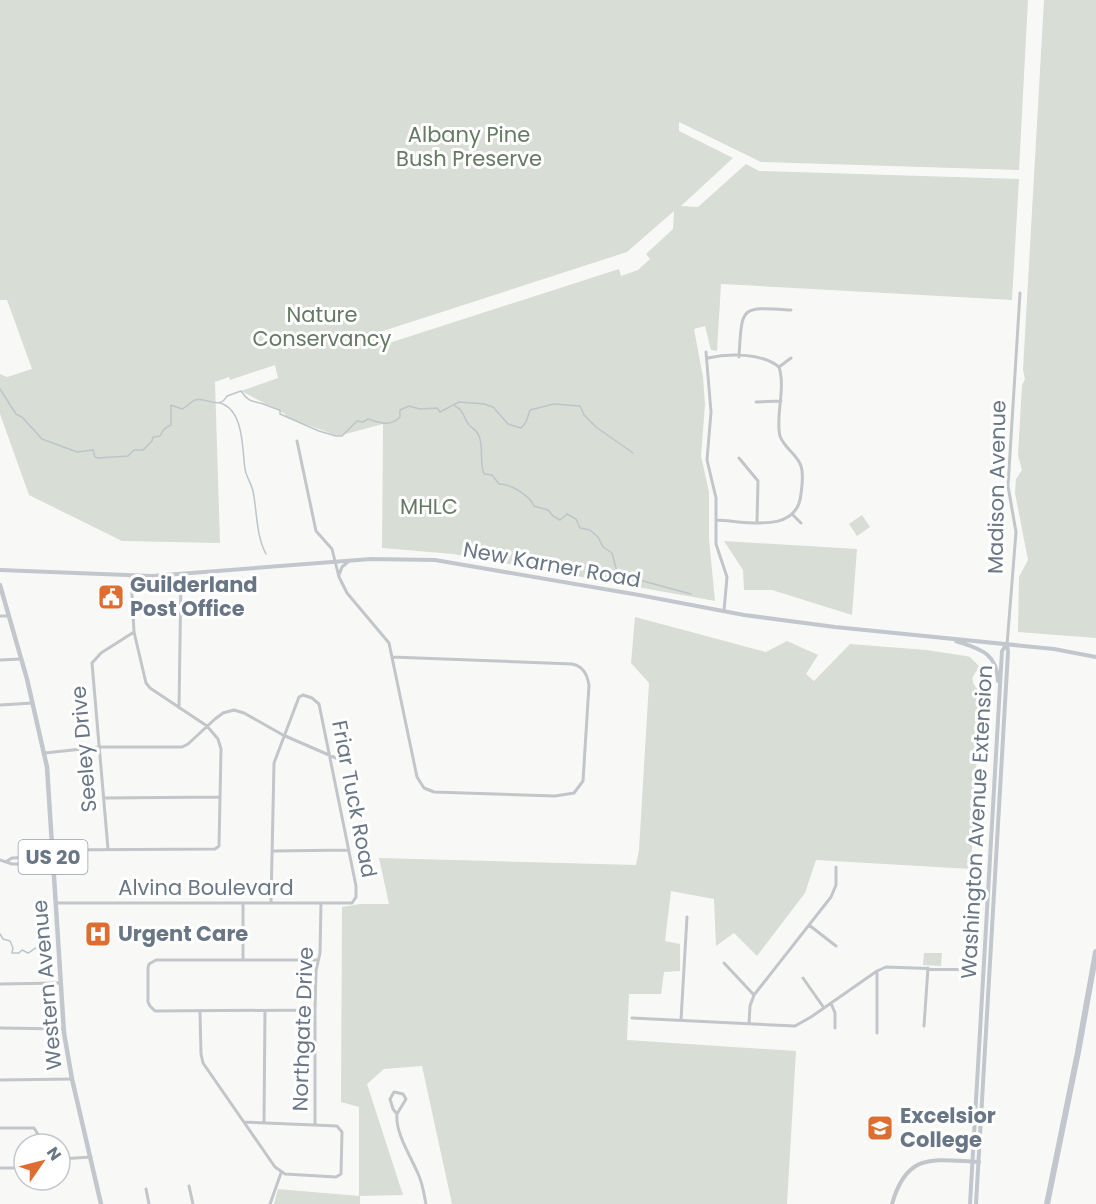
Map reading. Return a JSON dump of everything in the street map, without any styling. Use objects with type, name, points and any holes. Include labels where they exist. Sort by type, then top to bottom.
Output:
[{"type":"highway","points":[[1049,1204],[1096,952]]},
{"type":"main road","name":"New Karner Road","points":[[0,570],[131,576],[182,575],[386,558],[447,561],[724,611],[835,627],[1062,651],[1096,657]]},
{"type":"main road","name":"Western Avenue","points":[[0,585],[45,753],[64,1029],[72,1079],[101,1204]]},
{"type":"main road","points":[[946,638],[978,648],[993,659],[998,671],[999,706]]},
{"type":"main road","name":"Washington Avenue Extension","points":[[970,1204],[1002,651],[1007,645]]},
{"type":"main road","name":"Washington Avenue Extension","points":[[976,1204],[1007,645]]},
{"type":"street","name":"Madison Avenue","points":[[1007,645],[1016,532],[1008,486],[1020,293]]},
{"type":"street","points":[[739,357],[741,324],[747,312],[757,308],[791,310]]},
{"type":"street","points":[[706,352],[711,412],[707,460],[716,498],[716,544],[727,576],[724,611]]},
{"type":"street","points":[[708,358],[764,358],[779,367],[782,380],[780,435],[797,459],[802,474],[800,501],[793,515],[780,522],[716,520]]},
{"type":"street","points":[[779,367],[791,358]]},
{"type":"street","points":[[756,402],[781,401]]},
{"type":"street","points":[[297,441],[316,531],[332,549],[339,577],[350,598],[387,639],[417,777],[424,788],[441,792],[555,796],[570,795],[579,787],[585,771],[589,685],[585,672],[579,666],[572,663],[392,657]]},
{"type":"street","points":[[739,458],[758,481],[757,522]]},
{"type":"street","points":[[793,515],[801,523]]},
{"type":"street","points":[[339,577],[342,567],[351,560]]},
{"type":"street","points":[[179,708],[182,575]]},
{"type":"street","points":[[7,861],[12,858],[53,853],[108,849],[215,849],[218,847],[220,742],[207,726],[146,683],[134,632],[131,576]]},
{"type":"street","points":[[0,616],[9,616]]},
{"type":"street","name":"Seeley Drive","points":[[108,849],[92,670],[94,661],[105,651],[134,632]]},
{"type":"street","points":[[0,660],[21,659]]},
{"type":"street","name":"Friar Tuck Road","points":[[283,735],[300,696],[305,695],[319,704],[356,886],[355,900]]},
{"type":"street","points":[[0,705],[33,703]]},
{"type":"street","points":[[45,753],[100,747],[182,747],[223,713],[234,710],[244,713],[283,735],[345,762]]},
{"type":"street","points":[[271,903],[274,763],[283,735]]},
{"type":"street","points":[[105,798],[220,797]]},
{"type":"street","points":[[273,851],[349,850]]},
{"type":"street","points":[[0,860],[12,864],[53,864]]},
{"type":"street","points":[[749,1024],[750,1006],[754,995],[835,889],[836,867]]},
{"type":"street","name":"Alvina Boulevard","points":[[56,903],[348,904],[355,900]]},
{"type":"street","points":[[243,903],[243,959]]},
{"type":"street","name":"Northgate Drive","points":[[281,1173],[336,1177],[341,1174],[341,1130],[335,1125],[315,1124],[315,1010],[320,953],[321,903]]},
{"type":"street","points":[[681,1021],[687,917]]},
{"type":"street","points":[[809,925],[836,946]]},
{"type":"street","points":[[315,1010],[200,1012],[152,1009],[149,1004],[148,968],[151,961],[156,960],[318,960]]},
{"type":"street","points":[[724,963],[754,995]]},
{"type":"street","points":[[632,1018],[795,1026],[877,971],[890,966],[970,970]]},
{"type":"street","points":[[924,1026],[928,968]]},
{"type":"street","points":[[877,971],[877,1033]]},
{"type":"street","points":[[803,978],[824,1008]]},
{"type":"street","points":[[0,984],[60,983]]},
{"type":"street","points":[[831,1003],[835,1013],[835,1028]]},
{"type":"street","points":[[264,1122],[265,1011]]},
{"type":"street","points":[[200,1012],[203,1063],[281,1173],[270,1204]]},
{"type":"street","points":[[0,1028],[64,1029]]},
{"type":"street","points":[[0,1080],[72,1079]]},
{"type":"street","points":[[397,1114],[390,1099],[392,1094],[397,1092],[403,1094],[406,1100],[397,1114],[397,1123],[419,1176],[426,1204]]},
{"type":"street","points":[[913,1115],[962,1117]]},
{"type":"street","points":[[244,1122],[315,1124]]},
{"type":"street","points":[[0,1128],[34,1128],[38,1132]]},
{"type":"street","points":[[72,1158],[90,1157]]},
{"type":"street","points":[[892,1204],[904,1175],[916,1165],[933,1160],[979,1162]]},
{"type":"street","points":[[189,1186],[193,1204]]},
{"type":"street","points":[[146,1189],[149,1204]]},
{"type":"green space","points":[[0,0],[1028,0],[1019,170],[761,162],[679,122],[679,131],[733,158],[681,206],[698,207],[746,164],[759,171],[1019,179],[1012,300],[721,284],[717,351],[711,350],[705,326],[694,329],[703,377],[705,404],[701,456],[709,492],[709,539],[715,601],[453,554],[382,548],[383,424],[338,436],[286,417],[285,414],[241,391],[278,378],[275,365],[230,380],[229,377],[215,382],[220,543],[122,541],[29,495],[0,414],[0,374],[7,377],[32,369],[7,300],[0,300]],"holes":[[[674,211],[673,229],[646,254],[650,259],[638,270],[621,276],[619,269],[383,345],[383,331],[627,252]]]},
{"type":"green space","points":[[1044,0],[1096,0],[1096,638],[1018,632],[1019,577],[1028,560],[1015,493],[1016,479],[1022,470],[1018,455],[1022,385],[1025,379],[1023,370]]},
{"type":"green space","points":[[862,515],[870,527],[857,536],[849,524]]},
{"type":"green space","points":[[724,541],[857,549],[852,615],[772,590],[744,590],[743,570]]},
{"type":"green space","points":[[635,617],[766,652],[787,641],[818,655],[806,674],[814,681],[850,644],[926,650],[966,656],[980,667],[973,676],[973,682],[980,696],[971,869],[816,860],[805,893],[757,956],[734,933],[716,946],[714,899],[671,891],[665,941],[680,944],[680,971],[664,972],[661,994],[629,994],[627,1040],[796,1051],[787,1204],[452,1204],[422,1066],[384,1069],[367,1084],[403,1195],[360,1196],[360,1204],[274,1204],[278,1189],[359,1196],[359,1107],[341,1102],[342,907],[360,904],[389,904],[379,858],[636,865],[639,850],[649,683],[631,663]]},
{"type":"green space","points":[[924,953],[942,953],[941,966],[923,965]]},
{"type":"waterway","points":[[0,389],[16,414],[22,417],[42,439],[77,452],[93,450],[95,457],[98,458],[128,456],[134,450],[143,450],[153,437],[160,436],[164,429],[171,425],[171,405],[182,409],[199,399],[216,403],[241,391],[249,400],[280,410],[280,414],[336,436],[342,436],[357,421],[363,422],[368,419],[381,423],[393,422],[400,417],[400,410],[409,406],[420,409],[437,408],[440,412],[459,402],[484,404],[493,407],[508,424],[521,428],[530,410],[554,404],[580,406],[584,415],[596,427],[633,453]]},
{"type":"waterway","points":[[220,403],[228,407],[238,421],[246,472],[253,491],[259,531],[266,554]]},
{"type":"waterway","points":[[455,406],[461,410],[469,425],[478,434],[484,474],[492,475],[499,484],[519,491],[534,506],[548,510],[560,520],[567,514],[576,519],[580,528],[590,530],[598,537],[603,547],[612,553],[617,572],[621,575],[691,594]]},
{"type":"waterway","points":[[0,934],[3,939],[10,941],[13,948],[12,953],[19,953],[22,950],[28,953],[38,947],[49,950]]},
{"type":"place","name":"Guilderland Post Office","points":[[111,597]]},
{"type":"place","name":"Urgent Care","points":[[98,934]]},
{"type":"place","name":"Excelsior College","points":[[880,1128]]},
{"type":"park label","name":"Albany Pine Bush Preserve","points":[[469,147]]},
{"type":"park label","name":"Nature Conservancy","points":[[322,327]]},
{"type":"park label","name":"MHLC","points":[[429,507]]}]
